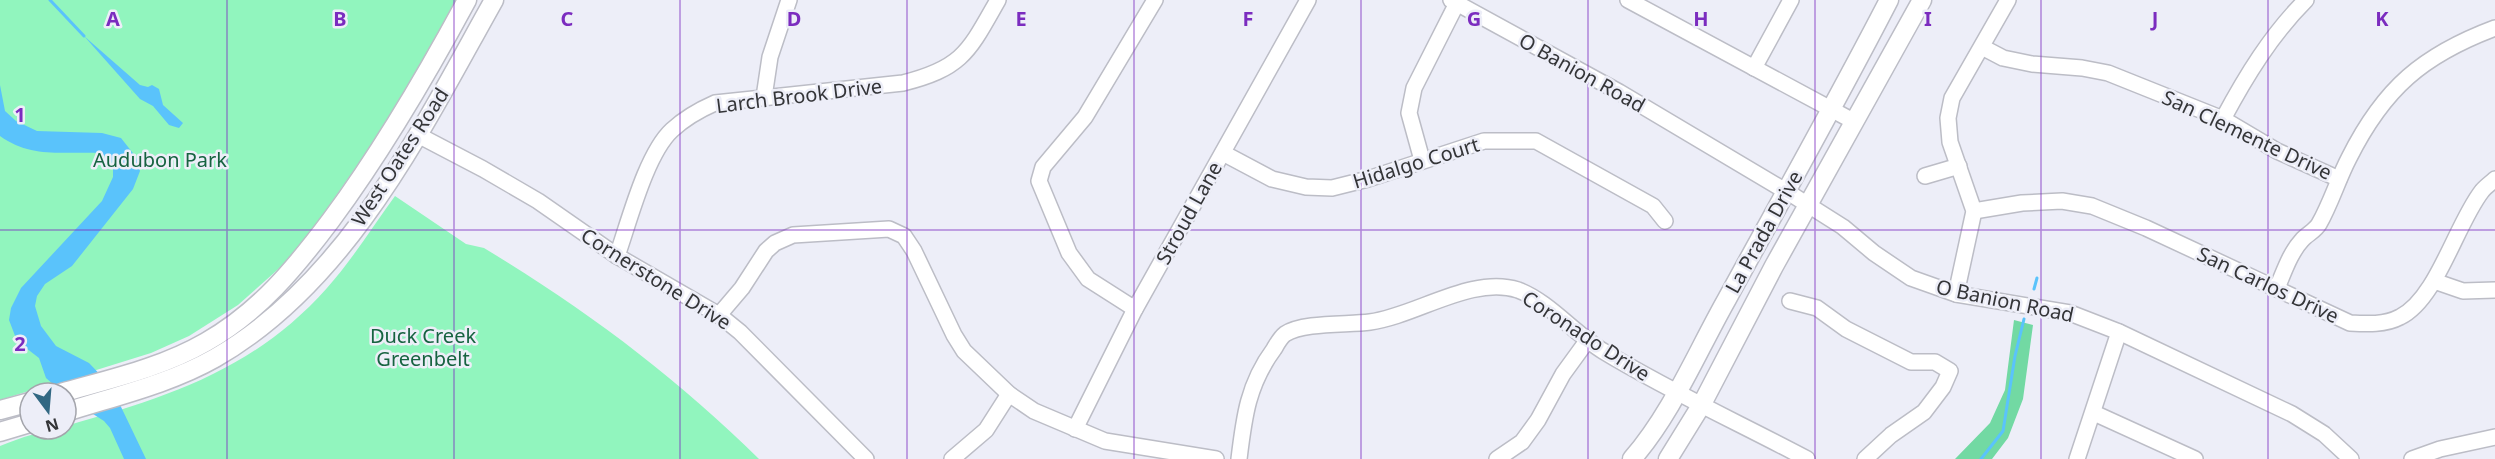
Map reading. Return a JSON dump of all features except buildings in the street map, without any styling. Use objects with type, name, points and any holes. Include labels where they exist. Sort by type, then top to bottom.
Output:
[{"type":"main road","name":"West Oates Road","points":[[78,388],[154,366],[205,343],[258,306],[291,273],[380,153],[467,0]]},
{"type":"main road","name":"West Oates Road","points":[[78,408],[166,380],[214,358],[258,330],[280,311],[321,269],[365,216],[418,135],[494,0]]},
{"type":"main road","name":"La Prada Drive","points":[[1632,459],[1643,446],[1676,393],[1832,110],[1889,0]]},
{"type":"main road","name":"La Prada Drive","points":[[1668,459],[1702,404],[1808,205],[1922,0]]},
{"type":"main road","points":[[380,153],[398,139],[418,135],[412,120],[413,109],[433,62]]},
{"type":"main road","points":[[0,410],[18,405]]},
{"type":"main road","points":[[3,431],[18,427]]},
{"type":"street","points":[[764,97],[770,57],[789,0]]},
{"type":"street","name":"Larch Brook Drive","points":[[617,256],[651,161],[670,131],[693,113],[715,103],[903,83],[933,76],[959,59],[974,44],[998,0]]},
{"type":"street","points":[[1135,309],[1088,279],[1069,253],[1039,181],[1043,167],[1085,117],[1155,0]]},
{"type":"street","name":"Stroud Lane","points":[[1075,429],[1135,309],[1308,0]]},
{"type":"street","points":[[1630,0],[1855,122]]},
{"type":"street","points":[[1754,68],[1791,0]]},
{"type":"street","points":[[1956,294],[1974,211],[1950,142],[1948,118],[1952,98],[2008,0]]},
{"type":"street","points":[[2223,119],[2248,73],[2269,42],[2306,0]]},
{"type":"street","points":[[1422,160],[1409,113],[1414,88],[1454,2]]},
{"type":"street","name":"O Banion Road","points":[[1454,2],[1619,92],[1786,191],[1843,227],[1874,253],[1911,278],[1956,294],[2070,313],[2119,332],[2292,414],[2324,434],[2351,459]]},
{"type":"street","points":[[2277,288],[2288,261],[2302,239],[2318,227],[2339,179],[2367,126],[2406,76],[2448,48],[2495,28]]},
{"type":"street","name":"San Clemente Drive","points":[[1982,47],[2003,57],[2032,64],[2082,68],[2108,73],[2223,119],[2277,150],[2339,179]]},
{"type":"street","name":"Cornerstone Drive","points":[[418,135],[483,168],[617,256],[719,315],[740,332],[866,459]]},
{"type":"street","name":"Hidalgo Court","points":[[1223,153],[1272,179],[1306,187],[1332,189],[1484,141],[1536,141],[1653,206],[1665,221]]},
{"type":"street","points":[[1925,176],[1959,166]]},
{"type":"street","name":"San Carlos Drive","points":[[1974,211],[2022,203],[2062,201],[2092,206],[2146,228],[2350,323],[2367,324],[2389,321],[2410,311],[2433,281],[2482,191],[2495,179]]},
{"type":"street","points":[[719,315],[742,288],[766,251],[775,243],[794,235],[889,229],[904,236],[914,251],[964,351],[1009,394],[1034,411],[1105,441],[1216,459]]},
{"type":"street","points":[[2433,281],[2463,291],[2495,290]]},
{"type":"street","name":"Coronado Drive","points":[[1239,459],[1245,412],[1259,369],[1284,335],[1299,329],[1373,322],[1465,291],[1502,287],[1520,291],[1537,301],[1587,341],[1676,393],[1702,404],[1807,459]]},
{"type":"street","points":[[1790,301],[1817,308],[1846,329],[1911,362],[1935,362],[1950,371],[1943,387],[1924,412],[1891,435],[1865,459]]},
{"type":"street","points":[[2077,459],[2119,332]]},
{"type":"street","points":[[1497,459],[1522,442],[1538,420],[1563,374],[1587,341]]},
{"type":"street","points":[[952,459],[986,430],[1009,394]]},
{"type":"street","points":[[2094,413],[2195,459]]},
{"type":"street","points":[[2412,459],[2440,449],[2495,437]]},
{"type":"green space","name":"Audubon Park","points":[[0,0],[458,0],[380,133],[303,243],[284,264],[238,305],[189,336],[151,353],[61,381],[18,381],[18,394],[0,400]]},
{"type":"green space","name":"Duck Creek Greenbelt","points":[[395,196],[466,244],[484,248],[521,271],[628,345],[695,400],[759,459],[0,459],[0,446],[18,439],[78,441],[78,422],[174,391],[239,360],[270,340],[299,316],[327,288]]},
{"type":"green space","points":[[2014,320],[2033,325],[2023,399],[2008,438],[1992,459],[1955,459],[1990,423],[2005,390]]},
{"type":"water","points":[[84,36],[140,85],[148,87],[152,85],[159,89],[163,105],[183,123],[179,128],[169,125],[153,106],[140,99]]},
{"type":"water","points":[[0,85],[5,111],[16,121],[37,131],[102,133],[121,138],[136,157],[140,171],[133,189],[72,266],[45,284],[37,296],[35,306],[41,326],[56,346],[89,363],[111,386],[146,459],[124,459],[110,428],[104,421],[78,404],[78,381],[49,381],[46,378],[39,358],[17,341],[9,320],[11,308],[21,288],[102,201],[113,177],[113,166],[110,159],[100,153],[36,151],[12,143],[0,136]]},
{"type":"waterway","points":[[50,0],[84,36]]},
{"type":"waterway","points":[[2034,289],[2037,278]]},
{"type":"waterway","points":[[1981,459],[2003,431],[2015,356],[2024,319]]}]
